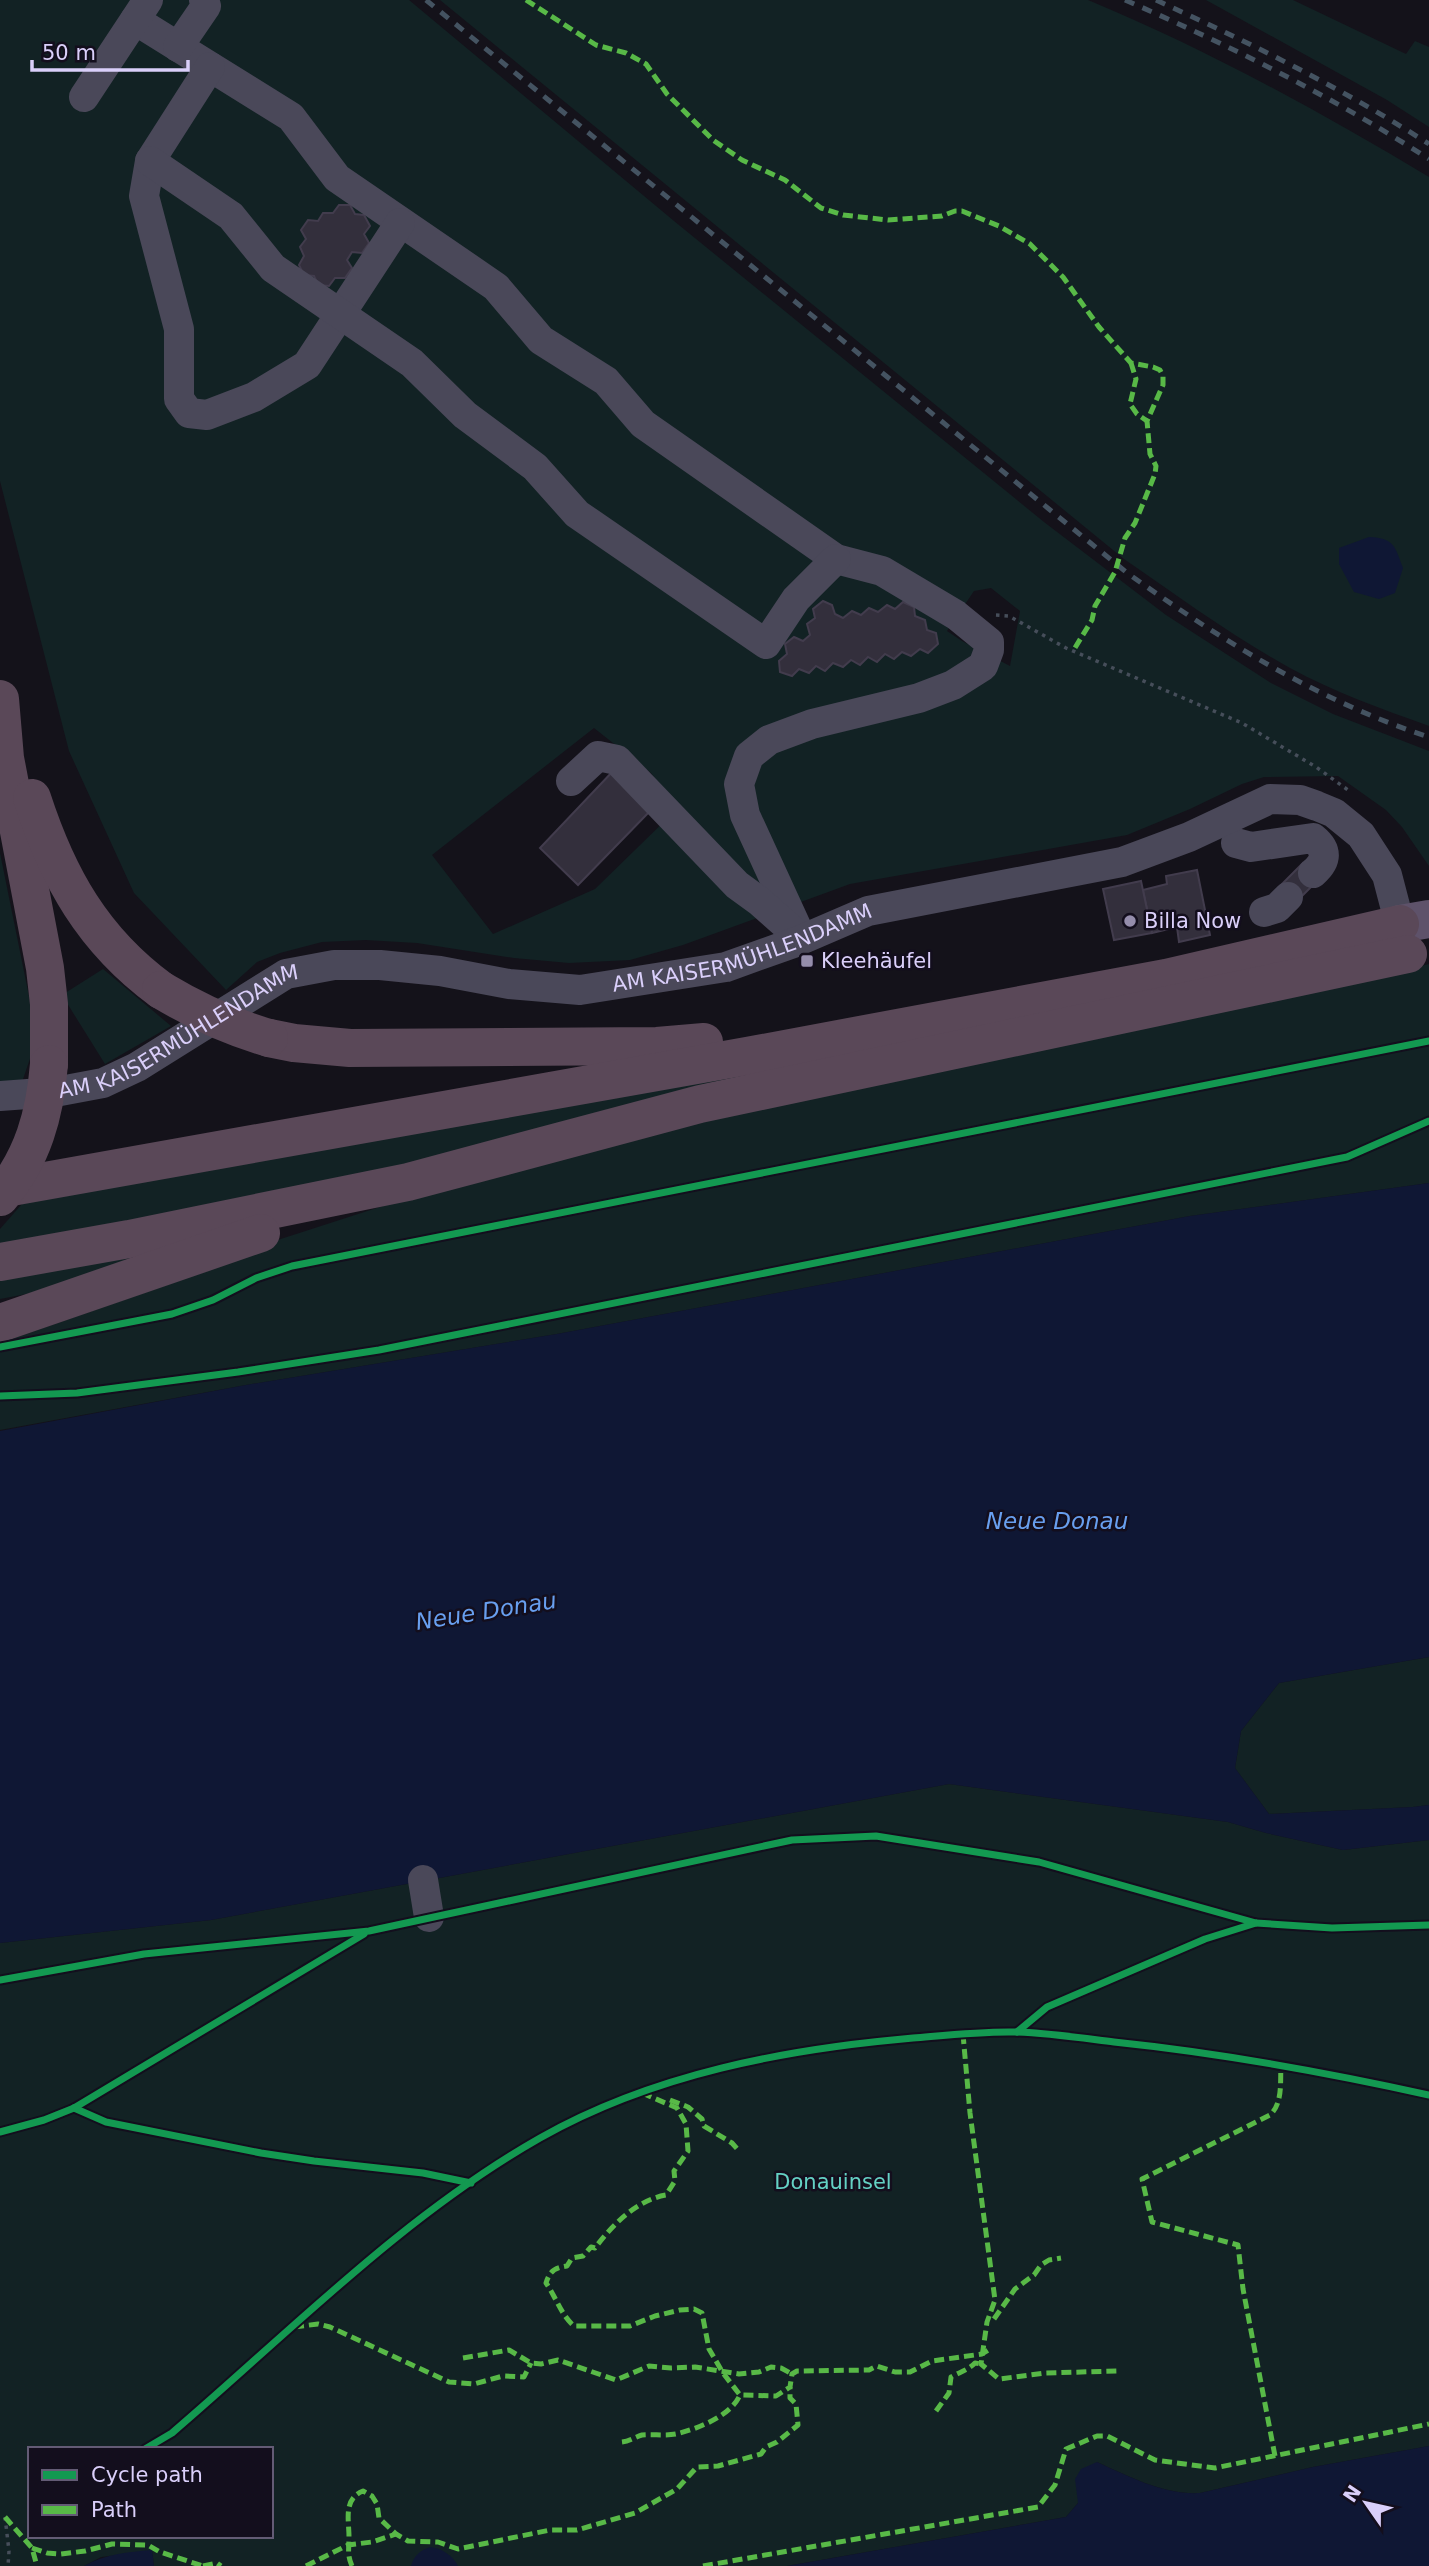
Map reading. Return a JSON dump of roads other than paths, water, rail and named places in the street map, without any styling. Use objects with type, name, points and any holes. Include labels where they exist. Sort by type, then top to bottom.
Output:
[{"type":"highway","points":[[1,702],[41,824],[73,894],[86,915],[116,952],[161,990],[202,1013],[246,1031],[294,1043],[350,1048],[657,1046],[743,1038],[867,1033]]},
{"type":"highway","points":[[0,1197],[23,1165],[34,1142],[45,1104],[49,1064],[49,1003],[45,968],[5,758],[1,702]]},
{"type":"highway","points":[[0,1189],[1166,978],[1416,937]]},
{"type":"highway","points":[[0,1262],[195,1226],[408,1182],[701,1104],[1416,937]]},
{"type":"highway","points":[[0,1323],[341,1208],[408,1182]]},
{"type":"street","points":[[178,47],[206,6],[204,0]]},
{"type":"street","points":[[84,97],[142,10],[178,47],[291,117],[337,178],[496,287],[541,340],[606,382],[643,424],[836,559],[882,571],[956,615],[989,642],[984,666],[953,685],[919,698],[812,724],[769,740],[749,756],[739,784],[745,815],[802,939]]},
{"type":"street","points":[[209,67],[150,161],[144,196],[179,329],[179,399],[189,413],[207,415],[254,397],[307,365],[400,223]]},
{"type":"street","points":[[150,161],[231,216],[273,268],[412,363],[464,415],[535,467],[577,514],[766,644],[796,599],[836,559]]},
{"type":"street","points":[[571,781],[598,756],[617,760],[737,885],[760,901],[802,939]]},
{"type":"street","name":"AM KAISERMÜHLENDAMM","points":[[0,1096],[55,1092],[103,1083],[137,1067],[286,974],[334,965],[380,965],[440,971],[509,984],[580,990],[726,967],[868,911],[1122,862],[1189,836],[1270,799],[1300,800],[1317,806],[1334,813],[1361,835],[1387,875],[1416,937]]},
{"type":"street","points":[[1236,844],[1251,847],[1313,838],[1322,846],[1324,856],[1320,867],[1313,873]]},
{"type":"street","points":[[423,1881],[429,1917]]},
{"type":"water","points":[[1369,537],[1384,539],[1393,545],[1403,568],[1395,593],[1379,599],[1354,592],[1339,564],[1339,548]]},
{"type":"water","name":"Neue Donau","points":[[1429,1183],[1429,1657],[1279,1683],[1241,1731],[1235,1768],[1269,1814],[1429,1805],[1429,1840],[1343,1850],[1228,1822],[949,1784],[211,1920],[0,1943],[0,1431],[246,1385],[557,1334],[1190,1216]]},
{"type":"water","points":[[1429,2446],[1429,2566],[787,2566],[1066,2517],[1078,2503],[1075,2479],[1081,2469],[1097,2462],[1160,2488],[1200,2493],[1313,2467]]},
{"type":"water","points":[[430,2547],[447,2553],[458,2566],[411,2566],[418,2554]]},
{"type":"water","points":[[152,2550],[154,2566],[84,2566],[108,2556]]},
{"type":"railway","points":[[426,0],[1126,572],[1233,644],[1309,687],[1429,737]]},
{"type":"railway","points":[[1125,0],[1281,74],[1356,114],[1429,159]]},
{"type":"railway","points":[[1156,0],[1295,67],[1429,144]]},
{"type":"place","name":"Billa Now","points":[[1130,921]]},
{"type":"place","name":"Kleehäufel","points":[[807,961]]},
{"type":"park label","name":"Donauinsel","points":[[833,2182]]}]
